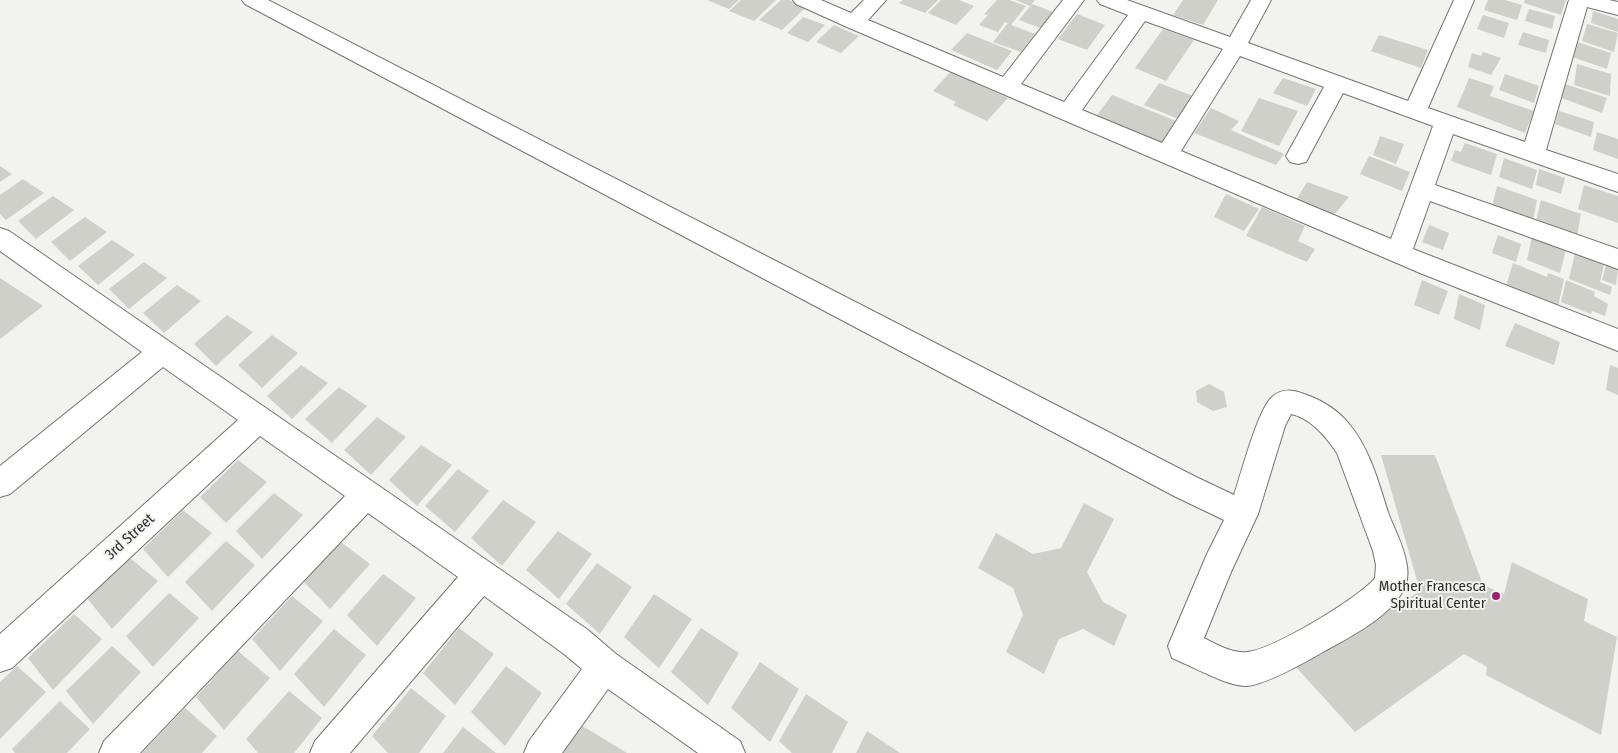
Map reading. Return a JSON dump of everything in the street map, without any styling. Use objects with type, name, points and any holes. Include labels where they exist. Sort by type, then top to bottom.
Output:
[{"type":"street","points":[[252,0],[1184,486],[1243,514]]},
{"type":"street","points":[[802,0],[1399,253],[1618,340]]},
{"type":"street","points":[[854,22],[876,0]]},
{"type":"street","points":[[1007,87],[1074,0]]},
{"type":"street","points":[[1107,0],[1618,183]]},
{"type":"street","points":[[1168,155],[1235,47],[1261,0]]},
{"type":"street","points":[[1414,111],[1464,0]]},
{"type":"street","points":[[1533,154],[1579,0]]},
{"type":"street","points":[[1586,0],[1618,10]]},
{"type":"street","points":[[1068,113],[1141,12]]},
{"type":"street","points":[[1298,156],[1337,83]]},
{"type":"street","points":[[1399,253],[1446,122]]},
{"type":"street","points":[[1422,189],[1618,260]]},
{"type":"street","points":[[0,238],[576,642],[604,666],[728,753]]},
{"type":"street","points":[[0,484],[163,351]]},
{"type":"street","points":[[1286,402],[1296,402],[1313,410],[1333,425],[1349,450],[1391,563],[1389,587],[1366,608],[1279,659],[1247,669],[1223,663],[1184,646],[1218,565],[1243,514],[1271,426],[1280,407],[1286,402]]},
{"type":"street","name":"3rd Street","points":[[0,656],[259,419]]},
{"type":"street","points":[[116,753],[366,495]]},
{"type":"street","points":[[328,753],[481,575]]},
{"type":"street","points":[[541,753],[604,666]]},
{"type":"building","points":[[707,0],[739,0],[729,9]]},
{"type":"building","points":[[741,0],[776,0],[754,21],[729,11]]},
{"type":"building","points":[[781,0],[789,0],[806,7],[782,30],[759,20]]},
{"type":"building","points":[[903,0],[938,0],[925,13],[899,3]]},
{"type":"building","points":[[941,0],[959,0],[974,6],[956,25],[928,13]]},
{"type":"building","points":[[997,0],[1009,0],[1026,6],[1011,25],[1035,34],[1021,52],[993,42],[1008,23],[1005,22],[998,32],[979,25],[988,15],[984,14]]},
{"type":"building","points":[[1016,0],[1035,0],[1030,6]]},
{"type":"building","points":[[1183,0],[1218,0],[1203,25],[1173,15]]},
{"type":"building","points":[[1488,0],[1505,0],[1522,5],[1517,20],[1484,10]]},
{"type":"building","points":[[1525,0],[1566,0],[1561,15],[1524,3]]},
{"type":"building","points":[[1032,4],[1061,15],[1048,31],[1019,20]]},
{"type":"building","points":[[1529,9],[1555,16],[1552,29],[1525,21]]},
{"type":"building","points":[[1593,11],[1618,19],[1618,32],[1591,23]]},
{"type":"building","points":[[1077,14],[1105,25],[1087,50],[1058,39]]},
{"type":"building","points":[[1483,15],[1509,23],[1504,38],[1477,29]]},
{"type":"building","points":[[803,17],[825,25],[808,42],[787,33]]},
{"type":"building","points":[[1587,24],[1618,33],[1614,52],[1582,41]]},
{"type":"building","points":[[834,25],[859,36],[841,53],[816,42]]},
{"type":"building","points":[[1163,29],[1194,40],[1166,81],[1135,68]]},
{"type":"building","points":[[1523,32],[1549,40],[1546,53],[1518,45]]},
{"type":"building","points":[[967,33],[1012,51],[997,70],[951,50]]},
{"type":"building","points":[[1379,35],[1428,50],[1421,68],[1371,51]]},
{"type":"building","points":[[1577,42],[1611,53],[1607,69],[1572,57]]},
{"type":"building","points":[[1483,52],[1501,58],[1491,75],[1468,67],[1472,53],[1481,56]]},
{"type":"building","points":[[1577,64],[1611,74],[1610,96],[1574,85]]},
{"type":"building","points":[[952,70],[1008,98],[987,121],[953,105],[956,102],[933,91]]},
{"type":"building","points":[[1505,74],[1539,86],[1534,103],[1499,90]]},
{"type":"building","points":[[1283,78],[1316,89],[1307,106],[1273,93]]},
{"type":"building","points":[[1469,78],[1494,86],[1490,96],[1534,111],[1525,133],[1457,107]]},
{"type":"building","points":[[1159,83],[1196,97],[1181,120],[1144,105]]},
{"type":"building","points":[[1562,83],[1607,98],[1602,113],[1559,97]]},
{"type":"building","points":[[1112,95],[1181,123],[1165,147],[1095,118]]},
{"type":"building","points":[[1259,98],[1298,111],[1279,146],[1241,131]]},
{"type":"building","points":[[1211,108],[1239,121],[1231,130],[1284,154],[1276,165],[1194,133]]},
{"type":"building","points":[[1559,111],[1594,122],[1591,137],[1555,124]]},
{"type":"building","points":[[1597,132],[1618,139],[1618,159],[1593,150]]},
{"type":"building","points":[[1380,136],[1404,144],[1396,164],[1373,155]]},
{"type":"building","points":[[1465,143],[1497,154],[1491,175],[1451,161],[1455,150],[1461,152]]},
{"type":"building","points":[[1369,156],[1410,172],[1402,191],[1360,174]]},
{"type":"building","points":[[1504,158],[1537,170],[1532,189],[1499,177]]},
{"type":"building","points":[[0,166],[12,174],[0,182]]},
{"type":"building","points":[[1539,169],[1565,178],[1561,194],[1536,185]]},
{"type":"building","points":[[23,179],[44,193],[6,220],[0,214],[0,195]]},
{"type":"building","points":[[1307,182],[1349,197],[1333,216],[1296,200]]},
{"type":"building","points":[[1584,185],[1618,196],[1618,223],[1578,209]]},
{"type":"building","points":[[1497,186],[1537,200],[1533,221],[1492,207]]},
{"type":"building","points":[[1226,194],[1259,209],[1244,231],[1214,217]]},
{"type":"building","points":[[53,196],[74,210],[36,239],[18,221]]},
{"type":"building","points":[[1541,200],[1581,214],[1577,236],[1536,221]]},
{"type":"building","points":[[1262,207],[1305,226],[1298,241],[1315,249],[1307,262],[1246,236]]},
{"type":"building","points":[[85,217],[107,232],[70,261],[51,242]]},
{"type":"building","points":[[1429,225],[1449,233],[1443,250],[1422,242]]},
{"type":"building","points":[[1498,235],[1521,244],[1516,262],[1492,253]]},
{"type":"building","points":[[1532,237],[1566,250],[1560,273],[1527,260]]},
{"type":"building","points":[[112,240],[135,255],[98,285],[78,266]]},
{"type":"building","points":[[1575,253],[1604,264],[1600,282],[1612,287],[1610,295],[1569,279]]},
{"type":"building","points":[[144,262],[167,278],[129,309],[109,289]]},
{"type":"building","points":[[1513,263],[1547,277],[1548,273],[1564,279],[1557,311],[1505,290]]},
{"type":"building","points":[[1606,265],[1618,269],[1616,285],[1602,280]]},
{"type":"building","points":[[0,278],[43,306],[0,339]]},
{"type":"building","points":[[1422,280],[1448,291],[1439,315],[1414,305]]},
{"type":"building","points":[[1566,280],[1595,292],[1594,296],[1608,304],[1605,316],[1592,311],[1591,314],[1561,302]]},
{"type":"building","points":[[177,285],[201,301],[164,333],[143,313]]},
{"type":"building","points":[[1459,294],[1485,305],[1480,330],[1454,319]]},
{"type":"building","points":[[227,315],[253,332],[216,366],[194,344]]},
{"type":"building","points":[[1515,323],[1560,342],[1554,365],[1505,346]]},
{"type":"building","points":[[272,335],[298,353],[262,388],[238,365]]},
{"type":"building","points":[[301,365],[328,383],[292,419],[267,396]]},
{"type":"building","points":[[1610,365],[1618,368],[1618,395],[1606,390]]},
{"type":"building","points":[[1209,384],[1224,392],[1227,407],[1213,411],[1197,402],[1196,391]]},
{"type":"building","points":[[339,387],[367,406],[332,443],[305,419]]},
{"type":"building","points":[[377,417],[406,437],[371,475],[344,450]]},
{"type":"building","points":[[421,445],[452,465],[417,506],[389,480]]},
{"type":"building","name":"Mother Francesca Spiritual Center","points":[[1381,455],[1435,455],[1483,585],[1504,594],[1512,562],[1588,599],[1584,621],[1617,637],[1601,735],[1486,675],[1487,667],[1464,654],[1355,732],[1295,666],[1420,591]]},
{"type":"building","points":[[238,460],[267,482],[226,523],[200,497]]},
{"type":"building","points":[[458,469],[489,491],[455,532],[425,506]]},
{"type":"building","points":[[274,493],[303,515],[262,559],[236,531]]},
{"type":"building","points":[[503,500],[536,522],[502,566],[471,538]]},
{"type":"building","points":[[1084,503],[1114,519],[1087,572],[1103,602],[1127,615],[1114,646],[1083,629],[1059,639],[1044,674],[1006,652],[1023,615],[1013,588],[978,568],[996,533],[1033,554],[1061,548]]},
{"type":"building","points":[[183,510],[212,533],[168,577],[143,549]]},
{"type":"building","points":[[558,531],[592,554],[559,599],[526,570]]},
{"type":"building","points":[[338,540],[370,564],[330,609],[302,580]]},
{"type":"building","points":[[226,541],[255,565],[212,611],[185,582]]},
{"type":"building","points":[[130,558],[158,581],[112,629],[87,598]]},
{"type":"building","points":[[597,563],[632,587],[600,634],[566,604]]},
{"type":"building","points":[[383,574],[416,598],[377,646],[347,615]]},
{"type":"building","points":[[169,593],[199,618],[153,667],[126,636]]},
{"type":"building","points":[[654,594],[692,619],[659,668],[624,637]]},
{"type":"building","points":[[292,596],[323,621],[280,671],[252,639]]},
{"type":"building","points":[[74,614],[102,639],[53,690],[28,658]]},
{"type":"building","points":[[459,628],[494,654],[455,705],[423,673]]},
{"type":"building","points":[[701,628],[739,653],[708,705],[671,672]]},
{"type":"building","points":[[334,629],[366,655],[324,707],[294,674]]},
{"type":"building","points":[[112,646],[141,672],[93,724],[66,691]]},
{"type":"building","points":[[238,651],[270,678],[224,730],[196,697]]},
{"type":"building","points":[[760,662],[799,689],[770,742],[731,708]]},
{"type":"building","points":[[17,666],[46,692],[0,739],[0,682]]},
{"type":"building","points":[[506,666],[542,693],[505,746],[471,712]]},
{"type":"building","points":[[411,688],[446,716],[419,753],[388,753],[372,736]]},
{"type":"building","points":[[289,691],[322,718],[294,753],[258,753],[246,739]]},
{"type":"building","points":[[806,694],[848,722],[832,753],[792,753],[779,741]]},
{"type":"building","points":[[60,701],[90,729],[67,753],[15,753],[12,749]]},
{"type":"building","points":[[185,708],[217,736],[202,753],[142,753]]},
{"type":"building","points":[[581,725],[627,753],[561,753]]},
{"type":"building","points":[[463,727],[496,753],[443,753]]},
{"type":"building","points":[[867,731],[900,753],[856,753]]},
{"type":"place","name":"Mother Francesca Spiritual Center","points":[[1496,596]]}]
